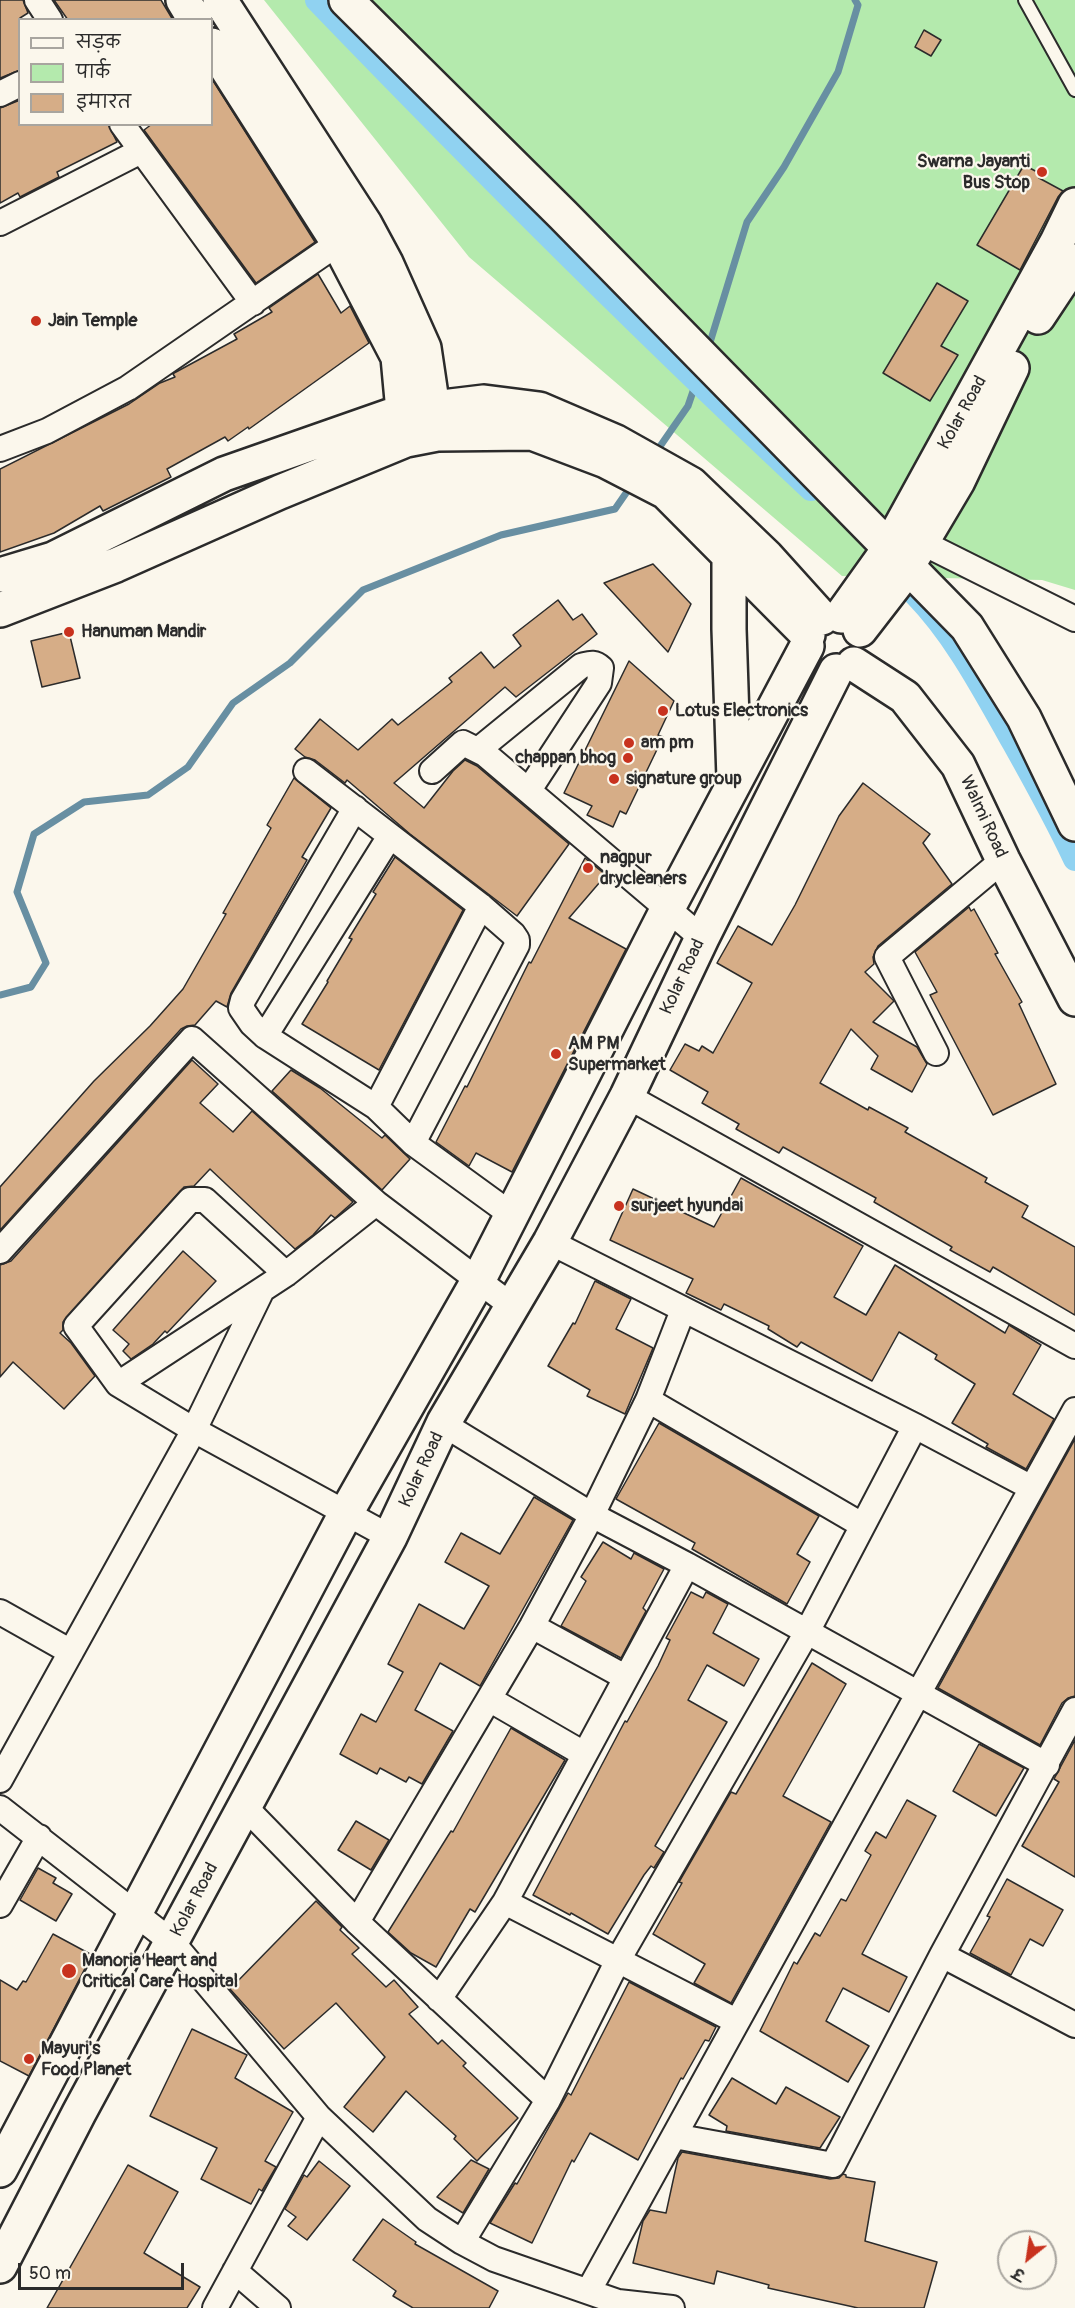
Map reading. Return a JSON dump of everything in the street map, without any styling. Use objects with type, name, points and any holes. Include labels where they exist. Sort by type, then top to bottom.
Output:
[{"type":"main road","points":[[183,0],[194,18]]},
{"type":"main road","points":[[220,0],[365,224],[386,263],[424,348],[419,423]]},
{"type":"main road","points":[[346,0],[563,215],[901,557],[967,627],[1024,718],[1075,824]]},
{"type":"main road","points":[[213,47],[339,244],[398,357],[419,423]]},
{"type":"main road","name":"Kolar Road","points":[[901,557],[1075,205]]},
{"type":"main road","name":"Kolar Road","points":[[0,2170],[346,1513],[478,1281],[735,780],[839,622],[901,557],[958,481],[1035,321],[1075,261]]},
{"type":"main road","points":[[0,575],[52,559],[225,474],[419,423]]},
{"type":"main road","points":[[0,610],[116,565],[280,492],[419,423]]},
{"type":"main road","name":"Walmi Road","points":[[419,423],[532,433],[611,451],[721,535],[767,557],[839,622],[810,656],[817,664],[826,669],[845,668],[905,697],[958,765],[1003,860],[1075,999]]},
{"type":"main road","points":[[721,535],[729,628],[735,780]]},
{"type":"main road","name":"Kolar Road","points":[[0,2266],[79,2113],[390,1537],[444,1422],[550,1242],[627,1096],[702,938],[820,704],[845,668],[861,654],[864,643],[839,622]]},
{"type":"main road","points":[[512,1215],[550,1242]]},
{"type":"street","points":[[37,0],[49,18]]},
{"type":"street","points":[[0,94],[18,85]]},
{"type":"street","points":[[123,126],[253,303]]},
{"type":"street","points":[[0,223],[141,151]]},
{"type":"street","points":[[0,449],[47,431],[128,388],[365,224]]},
{"type":"street","points":[[901,557],[1075,619]]},
{"type":"street","points":[[478,750],[581,666],[598,664],[601,668],[599,682],[530,790]]},
{"type":"street","points":[[432,771],[463,743],[478,750],[530,790],[702,938]]},
{"type":"street","points":[[306,771],[481,906],[517,940],[517,945],[413,1143]]},
{"type":"street","points":[[355,808],[243,1000],[241,1008],[244,1015],[265,1036],[376,1107],[413,1143],[512,1215]]},
{"type":"street","points":[[265,1036],[390,836]]},
{"type":"street","points":[[936,1053],[887,957],[1003,860]]},
{"type":"street","points":[[376,1107],[481,906]]},
{"type":"street","points":[[0,1251],[192,1039],[376,1203],[512,1306]]},
{"type":"street","points":[[627,1096],[1075,1347]]},
{"type":"street","points":[[286,1274],[205,1200],[190,1200],[76,1326],[118,1384],[194,1430],[390,1537]]},
{"type":"street","points":[[118,1384],[286,1274],[376,1203]]},
{"type":"street","points":[[550,1242],[915,1426],[1032,1488]]},
{"type":"street","points":[[0,1780],[194,1430],[263,1289]]},
{"type":"street","points":[[357,1922],[532,1626],[592,1515],[648,1400],[683,1310]]},
{"type":"street","points":[[648,1400],[862,1525]]},
{"type":"street","points":[[589,2290],[1075,1410]]},
{"type":"street","points":[[444,1422],[448,1427],[592,1515],[687,1565],[1047,1765]]},
{"type":"street","points":[[462,2242],[548,2100],[618,1960],[807,1632],[915,1426]]},
{"type":"street","points":[[439,1999],[505,1902],[687,1565]]},
{"type":"street","points":[[0,1612],[71,1652]]},
{"type":"street","points":[[532,1626],[625,1677]]},
{"type":"street","points":[[489,1699],[584,1754]]},
{"type":"street","points":[[674,2136],[833,2165],[942,1955],[1075,1710]]},
{"type":"street","points":[[245,1807],[357,1922],[548,2100]]},
{"type":"street","points":[[0,1808],[172,1942],[319,2117],[427,2218],[462,2242],[494,2259],[589,2290],[618,2302],[672,2308]]},
{"type":"street","points":[[0,1905],[39,1837]]},
{"type":"street","points":[[505,1902],[736,2021]]},
{"type":"street","points":[[942,1955],[1075,2025]]},
{"type":"street","points":[[215,2308],[319,2117]]},
{"type":"street","points":[[235,2271],[278,2308]]},
{"type":"lane","points":[[1024,0],[1075,90]]},
{"type":"green space","points":[[264,0],[1075,0],[1075,590],[1042,580],[842,576],[469,257]]},
{"type":"building","points":[[0,0],[23,0],[28,13],[18,18],[18,71],[0,78]]},
{"type":"building","points":[[54,0],[161,0],[172,18],[67,18]]},
{"type":"building","points":[[924,30],[941,40],[931,56],[915,47]]},
{"type":"building","points":[[213,81],[315,242],[256,283],[144,130],[149,126],[213,126]]},
{"type":"building","points":[[18,101],[18,126],[109,126],[117,142],[57,172],[59,177],[20,197],[18,193],[0,203],[0,108]]},
{"type":"building","points":[[1024,165],[1041,174],[1039,178],[1063,191],[1020,270],[977,245]]},
{"type":"building","points":[[318,274],[341,313],[350,306],[369,343],[249,429],[248,427],[228,441],[225,437],[167,469],[171,477],[103,511],[100,506],[54,533],[0,552],[0,469],[129,404],[160,383],[175,377],[173,374],[176,372],[237,339],[234,334],[272,312],[269,308]]},
{"type":"building","points":[[937,283],[968,301],[941,346],[958,355],[930,401],[883,373]]},
{"type":"building","points":[[653,564],[691,604],[668,652],[604,583]]},
{"type":"building","points":[[558,600],[573,620],[582,614],[597,634],[516,697],[505,687],[394,783],[424,808],[453,771],[465,760],[477,766],[569,844],[517,916],[410,834],[347,780],[345,783],[315,760],[305,757],[295,749],[320,719],[358,750],[392,719],[398,725],[452,682],[449,678],[481,652],[494,668],[521,646],[513,635]]},
{"type":"building","points":[[69,632],[80,678],[42,687],[31,641]]},
{"type":"building","points":[[629,661],[674,701],[658,735],[663,737],[626,814],[620,811],[613,827],[587,815],[592,806],[564,793]]},
{"type":"building","points":[[294,778],[331,808],[302,857],[307,860],[231,993],[227,1007],[216,1001],[195,1025],[181,1029],[0,1230],[0,1187],[94,1081],[150,1026],[183,989],[226,914],[223,913],[271,828],[267,825]]},
{"type":"building","points":[[863,783],[930,834],[923,843],[952,884],[878,946],[873,957],[874,964],[865,972],[894,1001],[873,1022],[917,1047],[927,1064],[912,1092],[871,1069],[878,1056],[851,1029],[820,1083],[868,1110],[869,1107],[908,1128],[905,1132],[987,1178],[985,1182],[1028,1206],[1022,1217],[1075,1247],[1075,1315],[993,1267],[990,1272],[950,1250],[952,1247],[874,1202],[876,1198],[783,1147],[779,1153],[736,1129],[739,1124],[702,1103],[708,1092],[670,1070],[685,1044],[699,1051],[702,1046],[713,1053],[752,983],[717,963],[738,926],[772,945],[795,905],[839,816]]},
{"type":"building","points":[[395,857],[463,910],[379,1070],[302,1024],[352,939],[349,938],[376,894],[373,892]]},
{"type":"building","points":[[585,858],[606,875],[569,918],[626,949],[512,1172],[476,1153],[469,1166],[436,1142],[465,1086],[467,1087],[529,962],[531,963]]},
{"type":"building","points":[[969,907],[971,911],[974,909],[998,953],[995,954],[1022,1002],[1019,1004],[1056,1084],[993,1115],[930,995],[937,992],[915,952]]},
{"type":"building","points":[[192,1060],[218,1084],[200,1103],[233,1132],[252,1111],[353,1202],[335,1218],[331,1215],[313,1235],[295,1249],[210,1169],[194,1186],[184,1187],[63,1322],[63,1330],[60,1333],[71,1343],[95,1376],[64,1409],[13,1362],[0,1377],[0,1265],[11,1261]]},
{"type":"building","points":[[291,1070],[320,1088],[382,1138],[385,1135],[410,1159],[382,1190],[272,1091]]},
{"type":"building","points":[[741,1178],[863,1246],[834,1297],[866,1315],[895,1265],[1005,1333],[1009,1325],[1041,1345],[1013,1394],[1054,1419],[1026,1469],[986,1447],[988,1444],[952,1423],[975,1384],[935,1359],[937,1355],[899,1332],[872,1381],[801,1342],[797,1347],[768,1329],[769,1326],[724,1304],[721,1310],[686,1293],[693,1279],[610,1240],[633,1189],[714,1227]]},
{"type":"building","points":[[183,1251],[216,1281],[167,1333],[165,1331],[153,1344],[131,1359],[123,1351],[129,1344],[113,1330]]},
{"type":"building","points":[[595,1281],[631,1299],[616,1329],[653,1348],[625,1414],[587,1396],[590,1390],[548,1366],[573,1323],[575,1324]]},
{"type":"building","points":[[659,1423],[819,1516],[797,1554],[810,1562],[787,1604],[692,1549],[695,1543],[616,1499]]},
{"type":"building","points":[[1075,1439],[1075,1696],[1062,1703],[1040,1745],[938,1688]]},
{"type":"building","points":[[534,1497],[573,1520],[480,1686],[440,1663],[415,1710],[453,1731],[422,1784],[409,1777],[406,1782],[380,1768],[377,1774],[340,1754],[361,1714],[376,1722],[403,1672],[388,1664],[419,1604],[464,1629],[489,1586],[445,1562],[461,1533],[500,1554]]},
{"type":"building","points":[[603,1542],[631,1559],[634,1553],[664,1569],[643,1608],[646,1611],[621,1658],[561,1626],[586,1581],[581,1577]]},
{"type":"building","points":[[691,1592],[703,1598],[706,1592],[728,1604],[713,1633],[759,1659],[744,1686],[707,1665],[688,1700],[727,1722],[655,1846],[664,1852],[654,1868],[651,1866],[644,1875],[608,1934],[533,1895],[625,1721],[627,1722],[658,1666],[670,1640],[666,1638]]},
{"type":"building","points":[[812,1663],[846,1684],[783,1796],[831,1822],[731,2003],[694,1983],[705,1964],[653,1934],[682,1883],[679,1882],[731,1792],[736,1794]]},
{"type":"building","points":[[511,1728],[565,1760],[475,1912],[470,1909],[436,1967],[411,1953],[388,1932],[451,1831],[453,1832]]},
{"type":"building","points":[[1075,1740],[1075,1877],[1022,1846],[1059,1782],[1054,1779]]},
{"type":"building","points":[[979,1744],[1024,1768],[996,1816],[953,1791]]},
{"type":"building","points":[[907,1800],[936,1816],[862,1954],[907,1977],[889,2012],[843,1988],[826,2021],[869,2046],[848,2082],[760,2031],[794,1962],[797,1964],[815,1933],[820,1936],[841,1899],[846,1901],[871,1855],[865,1851],[876,1832],[886,1838]]},
{"type":"building","points":[[356,1821],[389,1840],[371,1870],[338,1850]]},
{"type":"building","points":[[38,1868],[56,1878],[53,1883],[72,1894],[56,1921],[20,1900]]},
{"type":"building","points":[[1007,1879],[1063,1910],[1043,1946],[1030,1939],[1011,1975],[970,1953]]},
{"type":"building","points":[[316,1901],[342,1927],[340,1930],[359,1948],[352,1954],[386,1987],[394,1980],[418,2007],[409,2014],[438,2044],[442,2040],[466,2063],[463,2066],[518,2118],[477,2161],[454,2139],[456,2136],[406,2091],[373,2132],[344,2107],[385,2057],[336,2003],[284,2049],[230,1989]]},
{"type":"building","points":[[53,1934],[92,1955],[29,2076],[0,2061],[0,1980],[17,1990],[23,1981],[26,1982]]},
{"type":"building","points":[[629,1982],[716,2027],[709,2041],[705,2040],[683,2079],[681,2078],[638,2160],[590,2133],[574,2162],[572,2160],[532,2243],[490,2223],[515,2183],[517,2184],[568,2093],[571,2095]]},
{"type":"building","points":[[192,2029],[247,2055],[235,2078],[293,2112],[265,2161],[276,2167],[262,2191],[259,2189],[251,2204],[201,2179],[217,2148],[150,2116]]},
{"type":"building","points":[[732,2078],[776,2104],[786,2087],[840,2117],[820,2148],[726,2131],[727,2126],[709,2115]]},
{"type":"building","points":[[682,2152],[830,2179],[839,2178],[843,2174],[846,2177],[875,2182],[865,2241],[937,2262],[924,2308],[858,2308],[768,2288],[769,2285],[717,2271],[714,2284],[633,2263],[643,2221],[650,2210],[666,2213],[678,2158]]},
{"type":"building","points":[[471,2160],[489,2169],[463,2213],[437,2197]]},
{"type":"building","points":[[319,2161],[350,2186],[307,2240],[288,2226],[296,2217],[285,2209],[304,2175],[307,2177]]},
{"type":"building","points":[[128,2165],[178,2192],[144,2253],[200,2287],[187,2308],[47,2308]]},
{"type":"building","points":[[383,2219],[416,2242],[415,2244],[498,2291],[489,2308],[413,2308],[393,2296],[396,2291],[353,2260]]},
{"type":"waterway","points":[[317,0],[561,248],[811,489]]},
{"type":"waterway","points":[[708,349],[747,222],[784,167],[838,72],[858,5],[855,0]]},
{"type":"waterway","points":[[654,455],[688,406],[701,368]]},
{"type":"waterway","points":[[0,995],[31,987],[46,963],[17,892],[34,834],[84,802],[148,795],[188,767],[233,703],[290,663],[363,590],[501,535],[615,509],[633,483]]},
{"type":"waterway","points":[[916,595],[954,642],[976,676],[1042,793],[1075,859]]},
{"type":"place","name":"Swarna Jayanti Bus Stop","points":[[1042,172]]},
{"type":"place","name":"Jain Temple","points":[[36,321]]},
{"type":"place","name":"Hanuman Mandir","points":[[69,632]]},
{"type":"place","name":"Lotus Electronics","points":[[663,711]]},
{"type":"place","name":"am pm","points":[[629,743]]},
{"type":"place","name":"chappan bhog","points":[[628,758]]},
{"type":"place","name":"signature group","points":[[614,779]]},
{"type":"place","name":"nagpur drycleaners","points":[[588,868]]},
{"type":"place","name":"AM PM Supermarket","points":[[556,1054]]},
{"type":"place","name":"surjeet hyundai","points":[[619,1206]]},
{"type":"place","name":"Manoria Heart and Critical Care Hospital","points":[[69,1971]]},
{"type":"place","name":"Mayuri's Food Planet","points":[[29,2059]]}]
